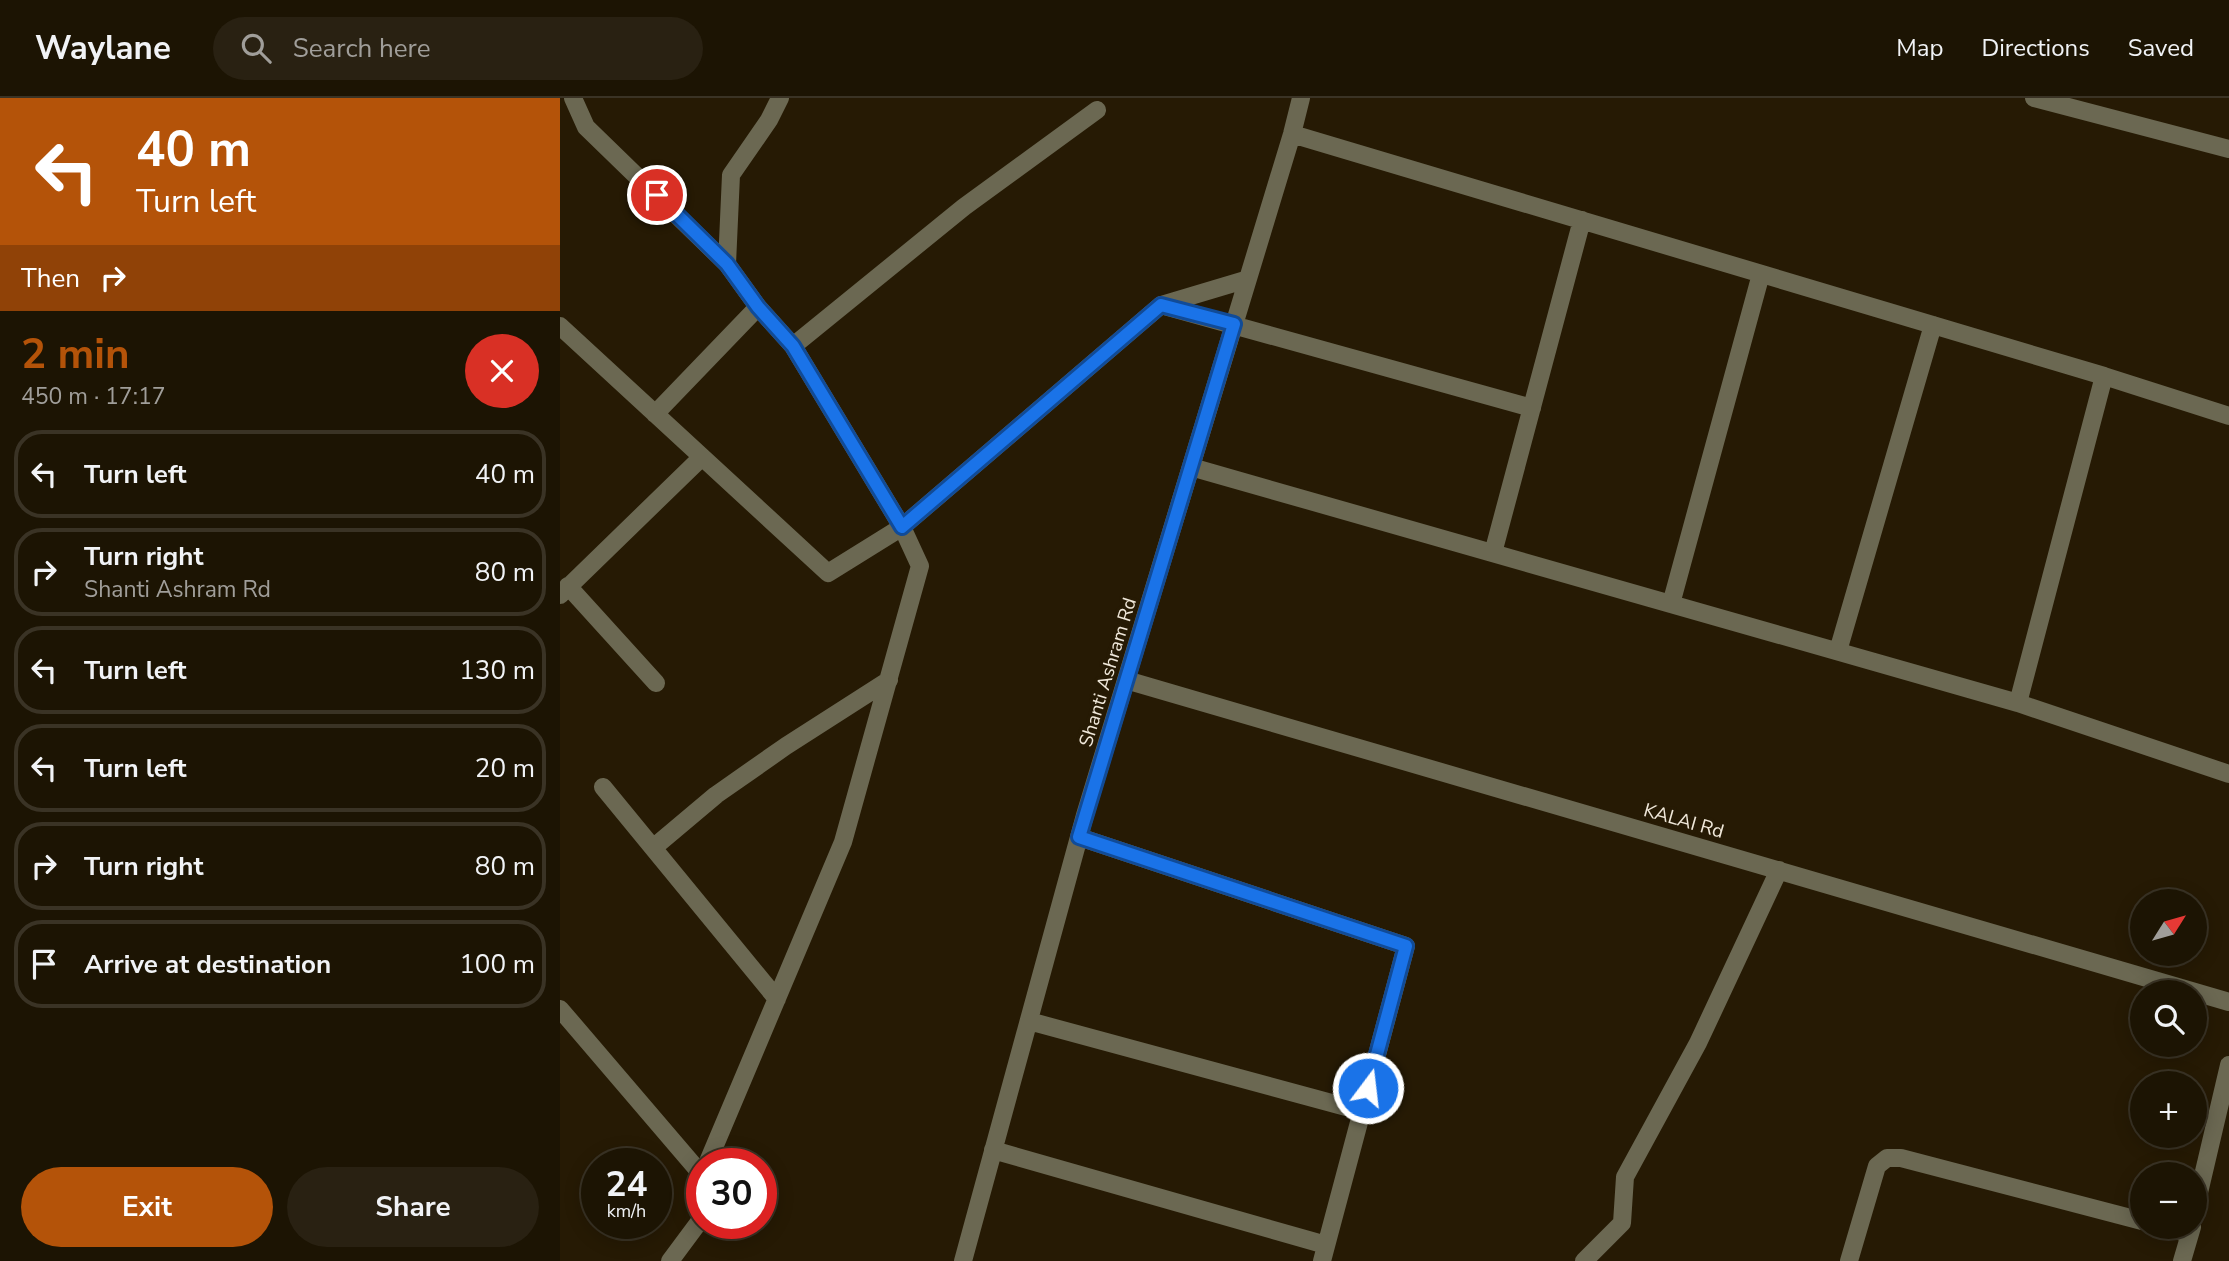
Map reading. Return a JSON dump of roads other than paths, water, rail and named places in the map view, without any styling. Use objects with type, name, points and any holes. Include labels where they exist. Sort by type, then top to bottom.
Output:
[{"type":"street","points":[[573,98],[586,127],[727,264],[758,307],[793,346],[902,527],[920,566],[843,842],[714,1148]]},
{"type":"street","points":[[727,264],[732,175],[769,120],[780,98]]},
{"type":"street","name":"Shanti Ashram Rd","points":[[962,1261],[1079,837],[1301,98]]},
{"type":"street","points":[[2034,98],[2229,149]]},
{"type":"street","points":[[793,346],[964,207],[1097,110]]},
{"type":"street","points":[[1292,134],[2104,376],[2229,416]]},
{"type":"street","points":[[1493,553],[1582,220]]},
{"type":"street","points":[[1671,604],[1761,274]]},
{"type":"street","points":[[560,326],[828,573],[902,527],[1161,305],[1248,279]]},
{"type":"street","points":[[1161,305],[1532,408]]},
{"type":"street","points":[[655,414],[758,307]]},
{"type":"street","points":[[1838,652],[1933,325]]},
{"type":"street","points":[[2018,703],[2104,376]]},
{"type":"street","points":[[656,683],[564,591],[702,457]]},
{"type":"street","points":[[1191,467],[2018,703],[2229,774]]},
{"type":"street","points":[[653,848],[716,795],[889,680]]},
{"type":"street","name":"KALAI Rd","points":[[1126,680],[2229,1002]]},
{"type":"street","points":[[603,786],[777,999]]},
{"type":"street","points":[[993,1150],[1324,1253],[1406,946],[1079,837]]},
{"type":"street","points":[[1584,1261],[1622,1223],[1625,1177],[1698,1043],[1779,870]]},
{"type":"street","points":[[560,1009],[686,1156]]},
{"type":"street","points":[[1028,1021],[1362,1111]]},
{"type":"street","points":[[2206,1162],[2229,1065]]},
{"type":"street","points":[[1849,1261],[1877,1166],[1887,1158],[1901,1158],[2130,1218]]},
{"type":"street","points":[[670,1261],[687,1239]]},
{"type":"street","points":[[2182,1261],[2188,1239]]}]
